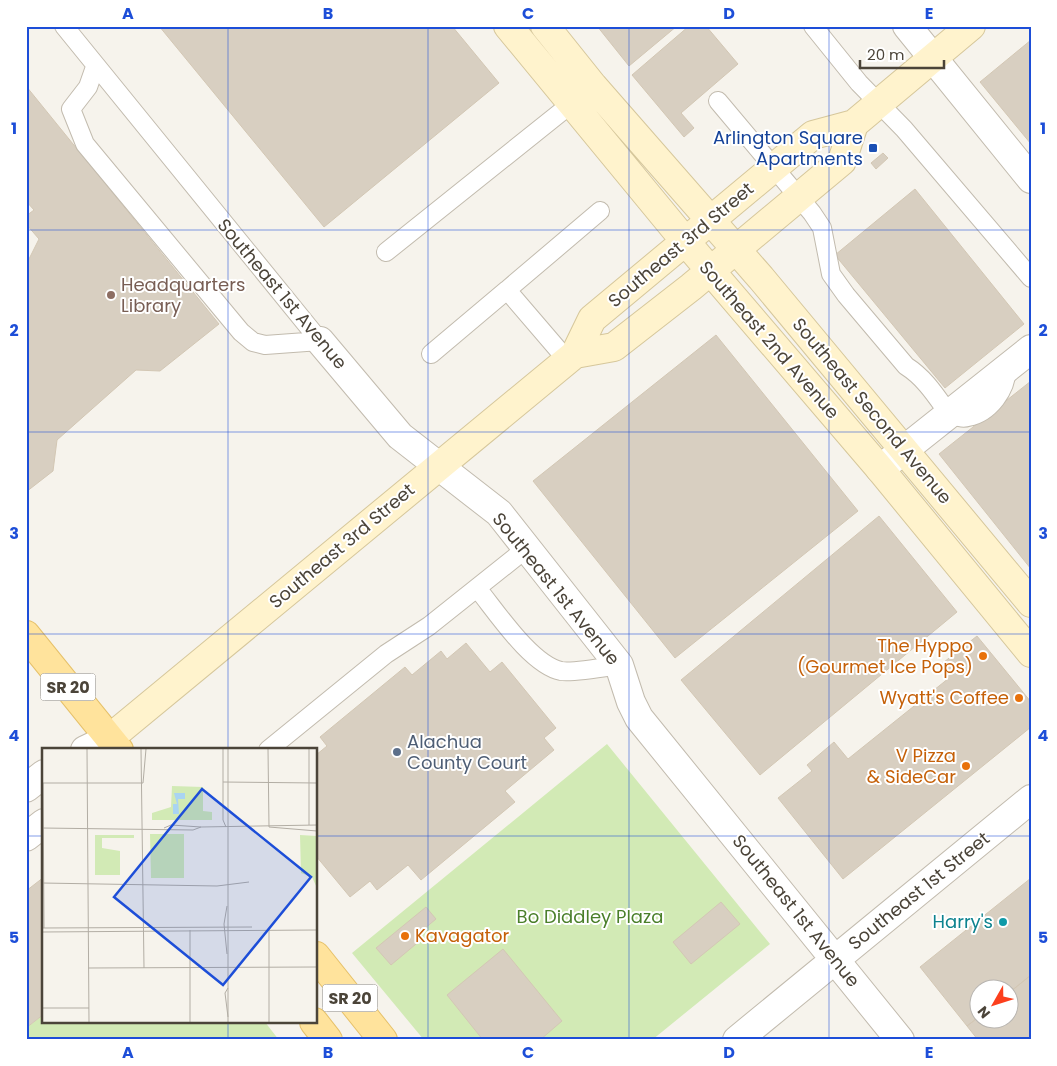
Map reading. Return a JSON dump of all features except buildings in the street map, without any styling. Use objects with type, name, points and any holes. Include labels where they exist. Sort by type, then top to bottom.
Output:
[{"type":"main road","name":"SR 20","points":[[26,635],[111,746]]},
{"type":"main road","name":"SR 20","points":[[318,959],[383,1040]]},
{"type":"main road","name":"SR 20","points":[[316,1024],[328,1040]]},
{"type":"street","name":"Southeast 2nd Avenue","points":[[508,26],[710,271],[880,469],[1031,653]]},
{"type":"street","points":[[545,26],[593,86],[711,220]]},
{"type":"street","points":[[907,26],[1031,179]]},
{"type":"street","name":"Southeast 3rd Street","points":[[111,746],[439,464],[571,357],[592,319],[685,241],[813,135],[854,124],[971,26]]},
{"type":"street","points":[[571,104],[593,86]]},
{"type":"street","name":"Southeast 3rd Street","points":[[571,357],[614,347],[710,271],[842,161],[854,124]]},
{"type":"street","name":"Southeast Second Avenue","points":[[711,220],[1031,603]]},
{"type":"street","name":"Southeast 1st Avenue","points":[[320,341],[400,436],[439,464],[498,513],[619,665],[631,702],[639,718],[900,1040]]},
{"type":"street","points":[[880,469],[1031,349]]},
{"type":"street","points":[[98,748],[111,746]]},
{"type":"street","points":[[26,788],[42,776]]},
{"type":"street","name":"Southeast 1st Street","points":[[737,1040],[1031,800]]},
{"type":"street","points":[[26,837],[42,825]]},
{"type":"lane","name":"Southeast 1st Avenue","points":[[64,26],[95,67],[320,341]]},
{"type":"lane","points":[[813,26],[878,104],[904,129],[1031,278]]},
{"type":"lane","points":[[95,67],[88,87],[72,109],[85,144],[119,186],[144,213],[241,332],[253,342],[266,345],[320,341]]},
{"type":"lane","points":[[718,101],[799,197],[822,228],[831,274],[846,295],[906,366],[918,374],[930,386],[949,414]]},
{"type":"lane","points":[[386,252],[571,104]]},
{"type":"lane","points":[[431,354],[600,211]]},
{"type":"lane","points":[[507,290],[571,357]]},
{"type":"lane","points":[[270,748],[386,654],[429,626],[527,548]]},
{"type":"lane","points":[[476,588],[532,654],[546,665],[562,672],[619,665]]},
{"type":"green space","name":"Bo Diddley Plaza","points":[[607,744],[770,944],[652,1040],[424,1040],[352,953]]},
{"type":"green space","points":[[42,1016],[42,1024],[267,1024],[279,1040],[26,1040],[26,1028]]},
{"type":"place","name":"Arlington Square Apartments","points":[[873,148]]},
{"type":"place","name":"Headquarters Library","points":[[111,295]]},
{"type":"place","name":"The Hyppo (Gourmet Ice Pops)","points":[[983,656]]},
{"type":"place","name":"Wyatt's Coffee","points":[[1019,698]]},
{"type":"place","name":"Alachua County Court","points":[[397,752]]},
{"type":"place","name":"V Pizza & SideCar","points":[[966,766]]},
{"type":"place","name":"Harry's","points":[[1003,922]]},
{"type":"place","name":"Kavagator","points":[[405,936]]}]
